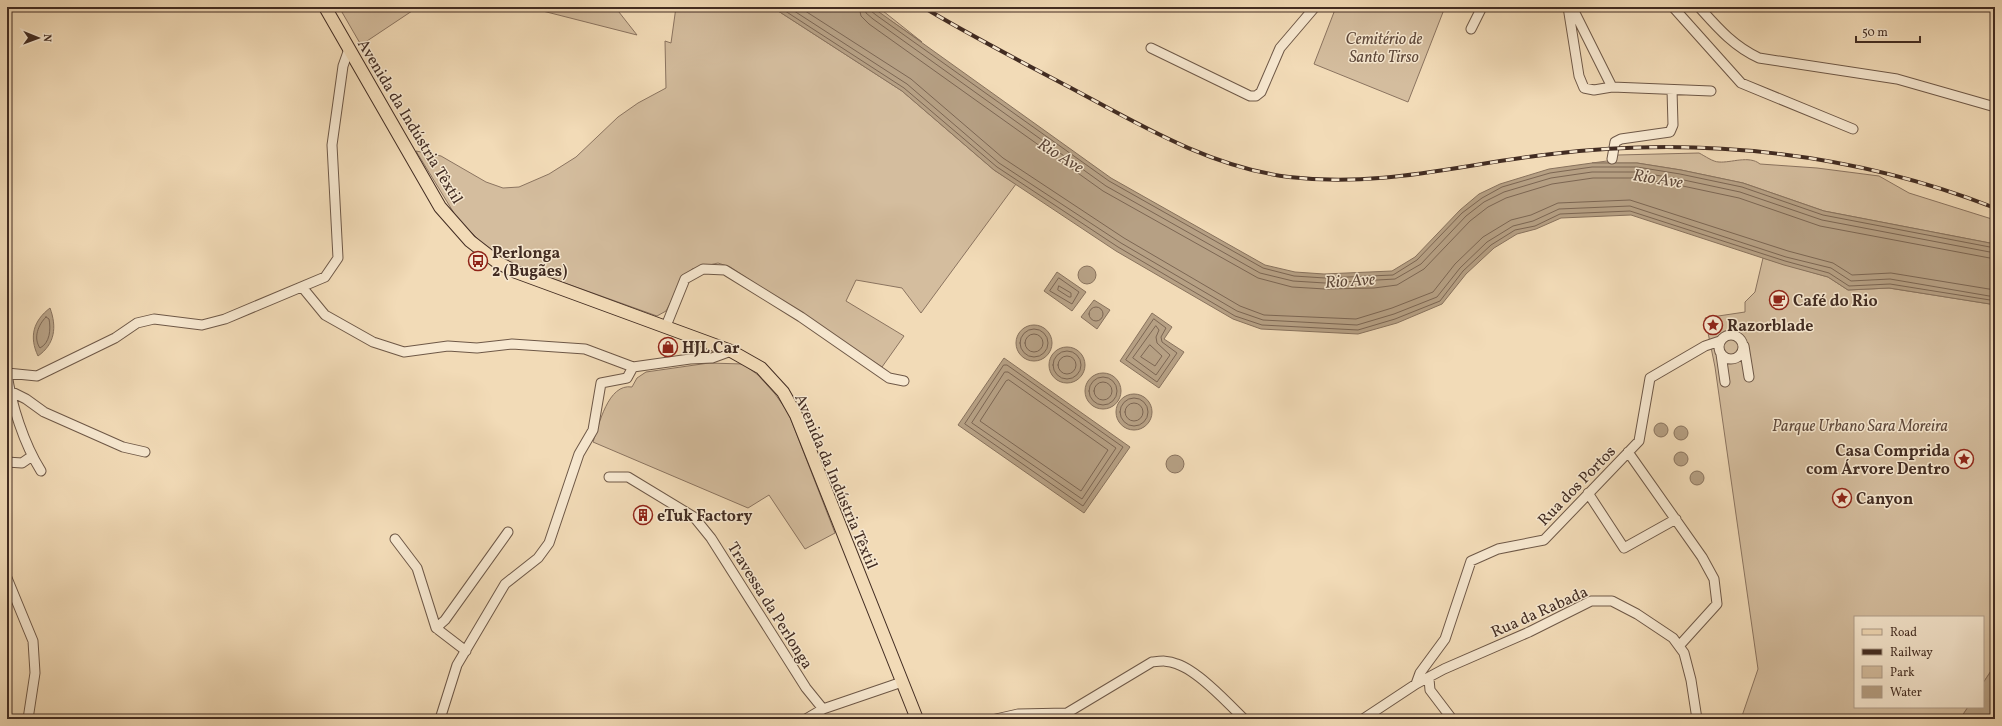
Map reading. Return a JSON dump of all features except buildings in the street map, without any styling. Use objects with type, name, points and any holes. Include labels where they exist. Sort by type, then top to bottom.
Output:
[{"type":"main road","name":"Avenida da Indústria Têxtil","points":[[325,7],[440,206],[470,241],[497,262],[516,272],[731,351],[761,368],[783,392],[796,415],[917,719]]},
{"type":"street","points":[[1151,48],[1250,96],[1256,96],[1261,92],[1280,48],[1315,7]]},
{"type":"street","points":[[1471,29],[1482,7]]},
{"type":"street","points":[[1568,7],[1581,83],[1584,88],[1594,90],[1612,87],[1711,91]]},
{"type":"street","points":[[1572,7],[1612,87]]},
{"type":"street","points":[[1673,7],[1741,83],[1853,129]]},
{"type":"street","points":[[1699,7],[1733,43],[1745,52],[1758,58],[1897,79],[1995,107]]},
{"type":"street","points":[[41,471],[32,456],[10,391],[7,373],[37,376],[115,338],[137,323],[154,319],[202,325],[225,319],[325,277],[338,258],[332,145],[343,66],[349,49]]},
{"type":"street","points":[[1612,158],[1615,142],[1620,139],[1670,132],[1673,125],[1672,90]]},
{"type":"street","points":[[666,326],[685,279],[703,269],[725,270],[801,317],[890,378],[904,381]]},
{"type":"street","points":[[302,287],[325,315],[372,342],[404,352],[448,346],[477,348],[512,344],[586,349],[633,368],[690,359],[712,358],[731,351]]},
{"type":"street","points":[[1725,382],[1720,348],[1723,338],[1731,334],[1738,336],[1743,342],[1749,377]]},
{"type":"street","points":[[1720,348],[1729,359],[1736,358],[1742,353],[1743,342]]},
{"type":"street","name":"Rua dos Portos","points":[[1416,684],[1420,673],[1445,639],[1471,561],[1498,549],[1544,540],[1639,440],[1650,378],[1706,346],[1720,348]]},
{"type":"street","points":[[440,719],[457,665],[505,584],[538,558],[549,543],[579,454],[593,430],[601,383],[627,378],[633,368]]},
{"type":"street","points":[[10,391],[44,412],[123,447],[145,452]]},
{"type":"street","points":[[1628,452],[1702,557],[1714,579],[1716,604],[1679,646]]},
{"type":"street","points":[[7,462],[22,463],[32,456]]},
{"type":"street","name":"Travessa da Perlonga","points":[[609,477],[628,477],[694,517],[711,538],[806,688],[823,709]]},
{"type":"street","points":[[1588,493],[1624,548],[1676,519]]},
{"type":"street","points":[[436,628],[445,620],[508,532]]},
{"type":"street","points":[[395,539],[417,568],[436,628],[466,651]]},
{"type":"street","points":[[7,578],[33,641],[35,673],[28,719]]},
{"type":"street","name":"Rua da Rabada","points":[[1362,719],[1416,684],[1429,679],[1444,669],[1529,632],[1591,601],[1612,601],[1637,614],[1673,638],[1684,653],[1691,680],[1696,719]]},
{"type":"street","points":[[996,719],[1018,714],[1067,714],[1152,662],[1166,661],[1178,664],[1192,672],[1244,719]]},
{"type":"street","points":[[1429,679],[1430,690],[1452,719]]},
{"type":"street","points":[[806,719],[823,709],[902,682]]},
{"type":"green space","points":[[339,7],[418,7],[361,45]]},
{"type":"green space","points":[[527,7],[615,7],[637,35]]},
{"type":"green space","points":[[676,7],[772,7],[902,91],[994,170],[1016,184],[921,313],[902,288],[856,280],[846,301],[904,336],[882,367],[730,267],[718,263],[692,269],[666,311],[657,316],[512,264],[483,244],[457,218],[416,151],[441,156],[486,182],[503,188],[519,187],[549,174],[576,157],[618,117],[638,103],[666,88],[665,41],[671,43]]},
{"type":"green space","points":[[872,7],[878,7],[922,42],[878,12]]},
{"type":"green space","name":"Cemitério de Santo Tirso","points":[[1336,7],[1445,7],[1408,102],[1314,64]]},
{"type":"green space","points":[[1699,153],[1717,162],[1751,160],[1760,164],[1817,168],[1879,176],[1909,193],[1995,220],[1995,244],[1824,211],[1743,183],[1681,170],[1637,163],[1592,163],[1607,161],[1618,155]]},
{"type":"green space","name":"Parque Urbano Sara Moreira","points":[[1763,258],[1828,277],[1848,290],[1889,288],[1990,304],[1995,307],[1995,665],[1984,682],[1984,616],[1854,616],[1854,708],[1967,708],[1960,719],[1741,719],[1758,669],[1715,367],[1705,318],[1745,312],[1745,302],[1755,292]]},
{"type":"green space","points":[[709,363],[743,364],[758,375],[775,394],[788,412],[835,533],[805,549],[769,495],[748,508],[593,442],[602,416],[611,398],[624,388],[632,387],[637,378],[646,372]]},
{"type":"water","name":"Rio Ave","points":[[772,7],[872,7],[1111,178],[1265,265],[1295,272],[1324,274],[1392,271],[1415,257],[1460,210],[1479,194],[1500,184],[1549,169],[1592,163],[1637,163],[1681,170],[1743,183],[1824,211],[1995,244],[1995,307],[1990,304],[1889,288],[1848,290],[1828,277],[1784,265],[1631,215],[1561,218],[1536,229],[1517,234],[1494,248],[1466,274],[1442,304],[1397,323],[1358,334],[1261,329],[1233,319],[1116,251],[994,170],[902,91]]},
{"type":"water","points":[[1087,266],[1093,269],[1096,275],[1093,281],[1087,284],[1081,281],[1078,275],[1081,269]]},
{"type":"water","points":[[1057,272],[1086,292],[1072,311],[1044,291]]},
{"type":"water","points":[[1094,300],[1110,310],[1097,329],[1081,317]]},
{"type":"water","points":[[50,308],[54,328],[53,335],[48,346],[38,356],[35,349],[33,336],[34,330],[40,318]]},
{"type":"water","points":[[1152,313],[1172,327],[1164,339],[1184,352],[1159,388],[1120,361]]},
{"type":"water","points":[[1034,325],[1047,330],[1052,343],[1047,356],[1034,361],[1021,356],[1016,343],[1021,330]]},
{"type":"water","points":[[1067,347],[1080,352],[1085,365],[1080,378],[1067,383],[1054,378],[1049,365],[1054,352]]},
{"type":"water","points":[[1004,358],[1130,447],[1084,513],[958,425]]},
{"type":"water","points":[[1103,373],[1116,378],[1121,391],[1116,404],[1103,409],[1090,404],[1085,391],[1090,378]]},
{"type":"water","points":[[1134,394],[1147,399],[1152,412],[1147,425],[1134,430],[1121,425],[1116,412],[1121,399]]},
{"type":"water","points":[[1658,423],[1664,423],[1668,427],[1668,433],[1664,437],[1658,437],[1654,433],[1654,427]]},
{"type":"water","points":[[1678,426],[1684,426],[1688,430],[1688,436],[1684,440],[1678,440],[1674,436],[1674,430]]},
{"type":"water","points":[[1678,452],[1684,452],[1688,456],[1688,462],[1684,466],[1678,466],[1674,462],[1674,456]]},
{"type":"water","points":[[1175,455],[1181,458],[1184,464],[1181,470],[1175,473],[1169,470],[1166,464],[1169,458]]},
{"type":"water","points":[[1694,471],[1700,471],[1704,475],[1704,481],[1700,485],[1694,485],[1690,481],[1690,475]]},
{"type":"water","points":[[1995,665],[1995,719],[1960,719],[1967,708],[1984,708],[1984,682]]},
{"type":"railway","points":[[923,7],[997,49],[1149,130],[1204,154],[1231,164],[1260,172],[1289,177],[1324,180],[1357,179],[1390,177],[1518,158],[1608,149],[1664,147],[1721,149],[1777,154],[1833,162],[1888,174],[1942,189],[1995,208]]},
{"type":"place","name":"Perlonga 2 (Bugães)","points":[[478,261]]},
{"type":"place","name":"Café do Rio","points":[[1779,300]]},
{"type":"place","name":"Razorblade","points":[[1713,325]]},
{"type":"place","name":"HJL Car","points":[[668,347]]},
{"type":"place","name":"Casa Comprida com Árvore Dentro","points":[[1964,459]]},
{"type":"place","name":"Canyon","points":[[1842,498]]},
{"type":"place","name":"eTuk Factory","points":[[643,515]]}]
